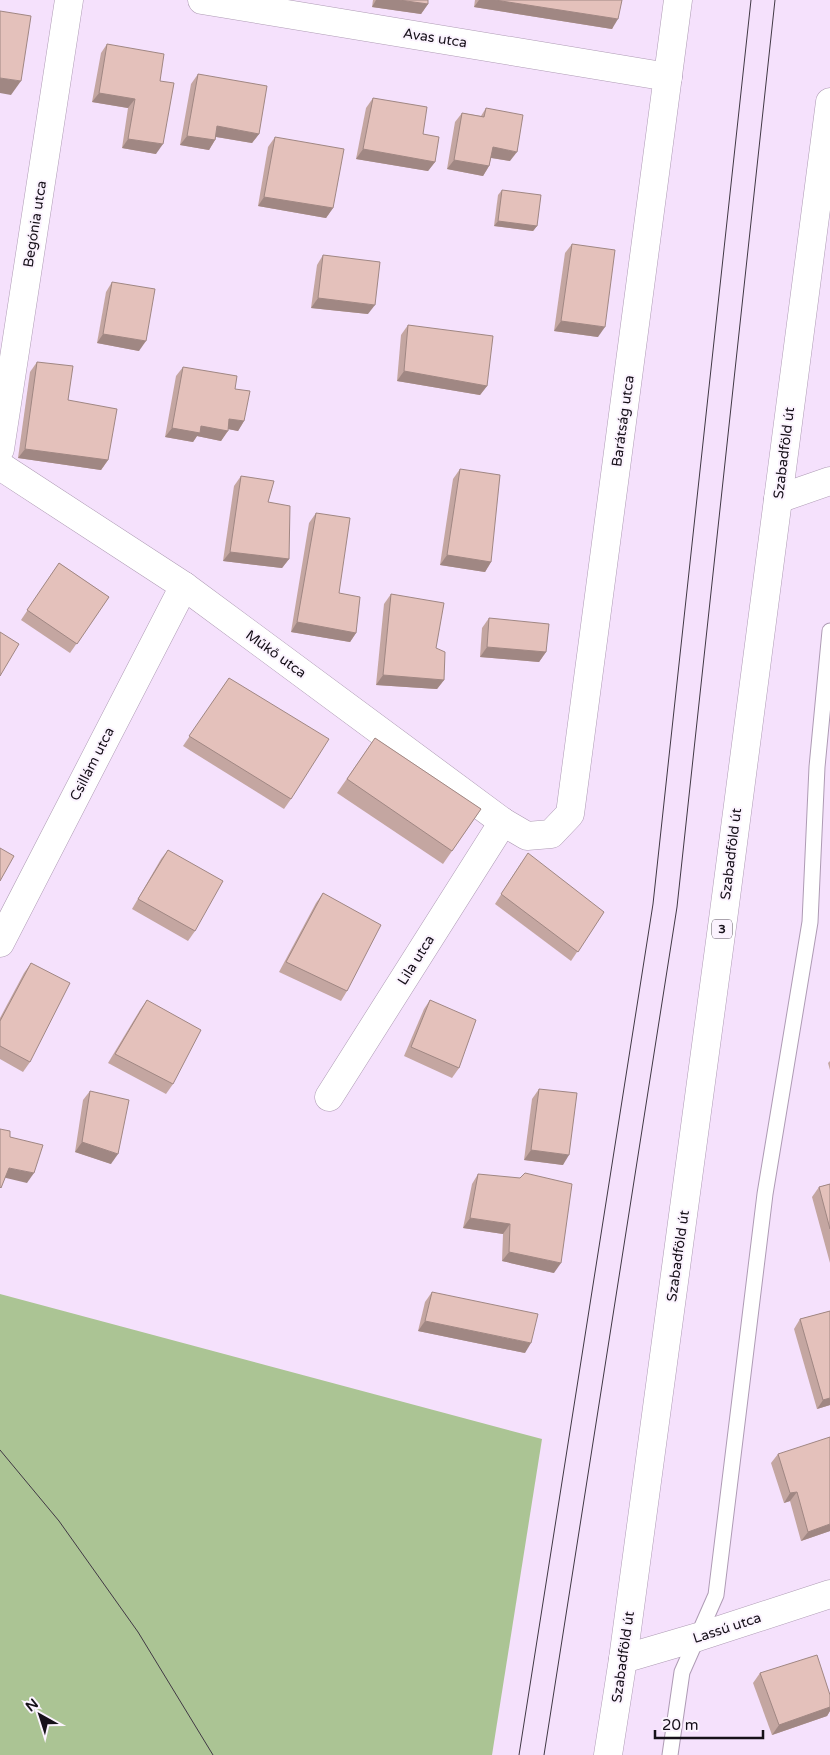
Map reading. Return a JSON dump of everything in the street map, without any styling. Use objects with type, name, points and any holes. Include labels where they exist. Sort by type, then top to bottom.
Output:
[{"type":"street","name":"Begónia utca","points":[[0,449],[70,0]]},
{"type":"street","name":"Avas utca","points":[[202,0],[668,77]]},
{"type":"street","name":"Barátság utca","points":[[551,834],[570,814],[678,0]]},
{"type":"street","name":"Szabadföld út","points":[[608,1755],[623,1659],[830,102]]},
{"type":"street","name":"Műkő utca","points":[[0,466],[184,586],[503,822],[527,836],[551,834]]},
{"type":"street","points":[[778,499],[830,482]]},
{"type":"street","name":"Csillám utca","points":[[0,942],[184,586]]},
{"type":"street","name":"Lila utca","points":[[329,1097],[503,822]]},
{"type":"street","name":"Lassú utca","points":[[623,1659],[830,1594]]},
{"type":"lane","points":[[670,1755],[682,1672],[716,1595],[765,1194],[810,922],[817,767],[830,631]]},
{"type":"green space","points":[[0,1294],[542,1439],[492,1755],[0,1755]]},
{"type":"building","points":[[399,0],[428,0],[428,4]]},
{"type":"building","points":[[495,0],[622,0],[618,19]]},
{"type":"building","points":[[0,11],[31,16],[21,81],[0,78]]},
{"type":"building","points":[[107,44],[164,54],[160,81],[174,83],[163,144],[128,139],[135,99],[99,93]]},
{"type":"building","points":[[198,74],[267,86],[259,134],[217,126],[215,140],[187,136]]},
{"type":"building","points":[[373,98],[427,107],[423,134],[439,137],[435,162],[363,149]]},
{"type":"building","points":[[486,108],[523,115],[517,152],[493,147],[489,166],[454,160],[462,113],[484,117]]},
{"type":"building","points":[[275,137],[344,149],[333,208],[264,197]]},
{"type":"building","points":[[502,190],[541,195],[537,226],[498,221]]},
{"type":"building","points":[[572,244],[615,250],[605,327],[561,321]]},
{"type":"building","points":[[323,255],[380,262],[375,305],[318,298]]},
{"type":"building","points":[[112,282],[155,289],[146,341],[103,334]]},
{"type":"building","points":[[408,325],[493,336],[487,386],[404,371]]},
{"type":"building","points":[[37,362],[73,366],[68,400],[117,409],[108,460],[25,449]]},
{"type":"building","points":[[183,367],[237,376],[235,389],[250,391],[244,421],[229,419],[228,431],[201,426],[200,433],[172,428]]},
{"type":"building","points":[[460,469],[500,475],[491,562],[447,555]]},
{"type":"building","points":[[241,476],[274,481],[268,502],[290,506],[289,559],[230,552]]},
{"type":"building","points":[[316,513],[350,518],[339,593],[360,597],[356,633],[297,622]]},
{"type":"building","points":[[59,563],[109,597],[77,644],[27,610]]},
{"type":"building","points":[[391,594],[444,603],[436,648],[445,652],[444,680],[383,675]]},
{"type":"building","points":[[489,618],[549,624],[546,652],[487,647]]},
{"type":"building","points":[[0,632],[19,644],[0,676]]},
{"type":"building","points":[[229,678],[329,739],[291,799],[189,736]]},
{"type":"building","points":[[375,738],[481,809],[452,851],[347,779]]},
{"type":"building","points":[[0,848],[14,856],[0,881]]},
{"type":"building","points":[[168,850],[223,881],[195,931],[138,899]]},
{"type":"building","points":[[528,853],[604,912],[578,952],[501,894]]},
{"type":"building","points":[[323,893],[381,925],[347,991],[286,962]]},
{"type":"building","points":[[31,963],[70,983],[30,1062],[0,1046],[0,1021]]},
{"type":"building","points":[[147,1000],[201,1030],[173,1084],[115,1054]]},
{"type":"building","points":[[430,1000],[476,1020],[459,1068],[411,1047]]},
{"type":"building","points":[[539,1089],[577,1093],[569,1155],[531,1150]]},
{"type":"building","points":[[90,1091],[129,1100],[118,1154],[82,1142]]},
{"type":"building","points":[[0,1129],[10,1131],[10,1137],[43,1145],[34,1173],[9,1168],[1,1188],[0,1187]]},
{"type":"building","points":[[525,1173],[572,1184],[561,1263],[509,1252],[510,1224],[470,1218],[478,1174],[520,1178]]},
{"type":"building","points":[[830,1184],[830,1229],[819,1187]]},
{"type":"building","points":[[432,1292],[538,1314],[531,1343],[425,1321]]},
{"type":"building","points":[[830,1311],[830,1398],[823,1400],[800,1319]]},
{"type":"building","points":[[830,1437],[830,1524],[808,1532],[797,1492],[790,1493],[778,1454]]},
{"type":"building","points":[[817,1655],[830,1695],[830,1707],[779,1725],[760,1673]]},
{"type":"tram line","points":[[519,1755],[653,904],[751,0]]},
{"type":"tram line","points":[[544,1755],[677,907],[775,0]]},
{"type":"tram line","points":[[0,1450],[59,1521],[138,1632],[213,1755]]}]
